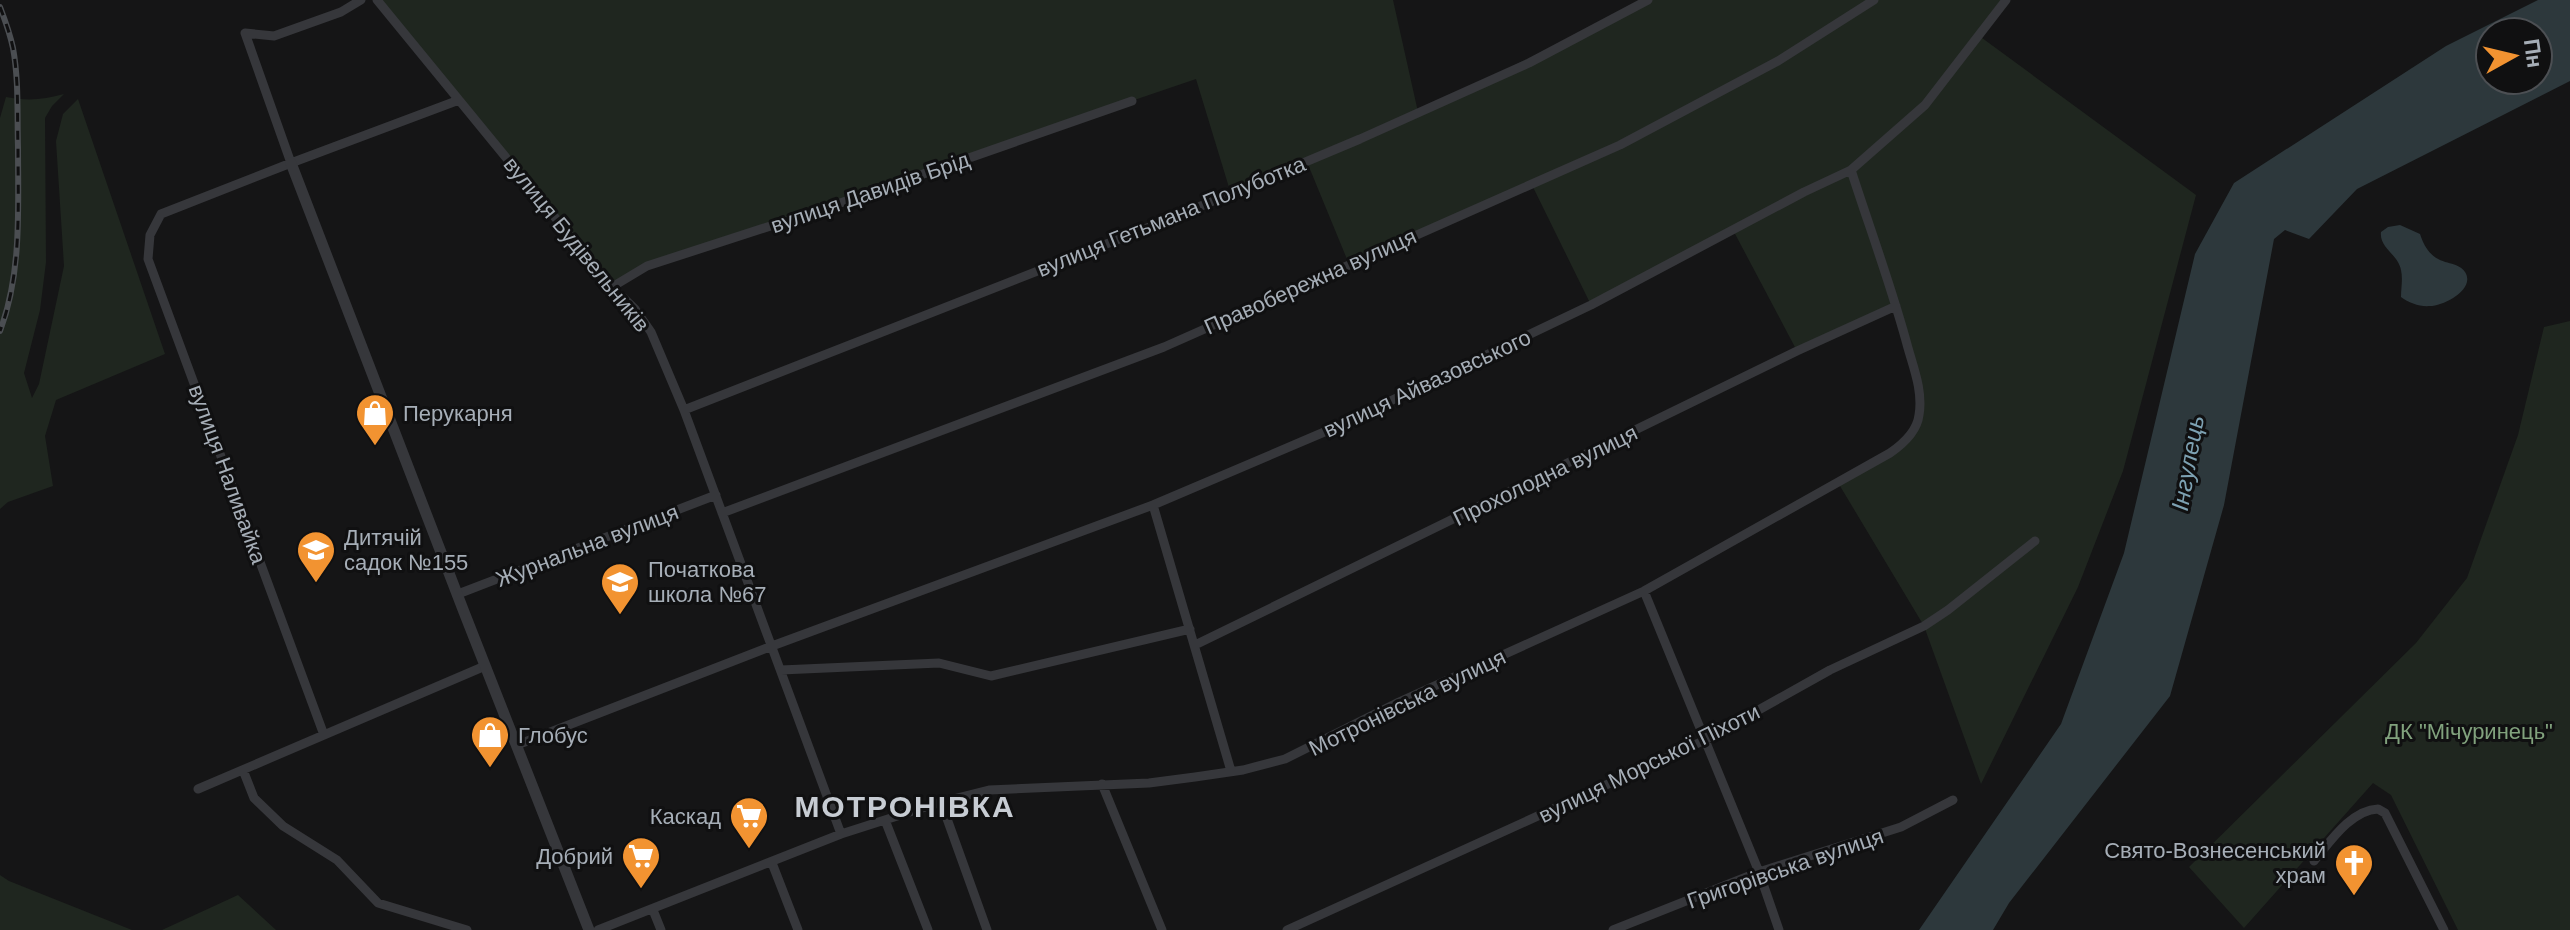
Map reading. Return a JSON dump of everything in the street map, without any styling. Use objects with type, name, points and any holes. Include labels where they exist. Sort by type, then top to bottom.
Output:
[{"type":"street","points":[[361,0],[341,12],[274,36],[245,33],[291,163],[589,930]]},
{"type":"street","name":"вулиця Будівельників","points":[[377,0],[651,332],[684,410],[841,834]]},
{"type":"street","name":"вулиця Гетьмана Полуботка","points":[[684,410],[1170,219],[1347,145],[1529,63],[1648,0]]},
{"type":"street","name":"Правобережна вулиця","points":[[722,513],[1164,347],[1620,145],[1778,61],[1874,0]]},
{"type":"street","name":"вулиця Айвазовського","points":[[517,745],[772,646],[1153,505],[1336,427],[1591,305],[1851,170],[1925,105],[2006,0]]},
{"type":"street","points":[[291,163],[459,100]]},
{"type":"street","name":"вулиця Давидів Брід","points":[[612,287],[647,266],[826,208],[1132,101]]},
{"type":"street","name":"вулиця Наливайка","points":[[291,163],[161,214],[150,235],[148,259],[324,735]]},
{"type":"street","name":"Мотронівська вулиця","points":[[598,930],[841,834],[941,802],[989,790],[1149,783],[1273,763],[1299,754],[1399,702],[1644,591],[1903,443],[1916,427],[1920,415],[1920,394],[1896,306],[1851,170]]},
{"type":"street","name":"Прохолодна вулиця","points":[[1195,645],[1797,351],[1896,306]]},
{"type":"street","name":"Журнальна вулиця","points":[[458,594],[716,495]]},
{"type":"street","points":[[1153,505],[1231,771]]},
{"type":"street","name":"вулиця Морської Піхоти","points":[[1287,930],[1705,740],[1830,670],[1924,626],[2035,541]]},
{"type":"street","points":[[1644,591],[1759,872],[1779,930]]},
{"type":"street","points":[[781,670],[939,663],[991,676],[1190,629]]},
{"type":"street","points":[[198,789],[485,666]]},
{"type":"street","points":[[243,770],[254,798],[283,826],[337,860],[378,903],[467,930]]},
{"type":"street","points":[[1102,784],[1162,930]]},
{"type":"street","name":"Григорівська вулиця","points":[[1613,930],[1759,872],[1901,827],[1953,800]]},
{"type":"street","points":[[941,802],[987,930]]},
{"type":"street","points":[[2314,861],[2361,812],[2378,809],[2385,813],[2444,930]]},
{"type":"street","points":[[885,820],[928,930]]},
{"type":"street","points":[[772,863],[798,930]]},
{"type":"street","points":[[653,910],[661,930]]},
{"type":"green space","points":[[377,0],[1393,0],[1418,112],[1648,0],[2006,0],[1978,35],[2196,195],[2123,471],[2078,587],[1981,784],[1924,626],[1837,481],[1897,448],[1913,430],[1918,415],[1916,378],[1896,306],[1797,351],[1733,230],[1591,305],[1531,183],[1349,264],[1307,162],[1231,194],[1196,79],[647,266],[612,287]]},
{"type":"green space","points":[[64,94],[45,118],[46,262],[40,310],[24,373],[32,398],[39,384],[64,266],[56,141],[63,114],[78,99],[165,354],[56,400],[45,436],[53,486],[8,502],[0,509],[0,118],[6,97],[35,99]]},
{"type":"green space","name":"ДК \"Мічуринець\"","points":[[2570,321],[2570,930],[2458,930],[2391,795],[2373,783],[2244,928],[2189,867],[2416,643],[2467,578],[2518,435],[2544,327]]},
{"type":"green space","points":[[0,875],[9,881],[132,930],[0,930]]},
{"type":"green space","points":[[238,895],[276,930],[162,930]]},
{"type":"water","points":[[2538,0],[2570,0],[2570,81],[2554,89],[2554,16],[2506,16]]},
{"type":"water","name":"Інгулець","points":[[2474,32],[2474,96],[2540,96],[2357,189],[2309,239],[2285,230],[2274,239],[2224,505],[2170,696],[2009,903],[1993,930],[1919,930],[2061,724],[2124,553],[2195,254],[2234,183],[2446,46]]},
{"type":"water","points":[[2400,225],[2420,234],[2425,246],[2437,258],[2465,272],[2466,284],[2457,295],[2443,303],[2426,306],[2401,297],[2399,264],[2381,238],[2381,232],[2388,227]]},
{"type":"railway","points":[[0,7],[12,43],[16,73],[18,193],[15,263],[0,331]]},
{"type":"place","name":"Перукарня","points":[[375,447]]},
{"type":"place","name":"Дитячій садок №155","points":[[316,584]]},
{"type":"place","name":"Початкова школа №67","points":[[620,616]]},
{"type":"place","name":"Глобус","points":[[490,769]]},
{"type":"place","name":"Каскад","points":[[749,850]]},
{"type":"place","name":"Добрий","points":[[641,890]]},
{"type":"place","name":"Свято-Вознесенський храм","points":[[2354,897]]},
{"type":"district","name":"МОТРОНІВКА","points":[[905,807]]}]
